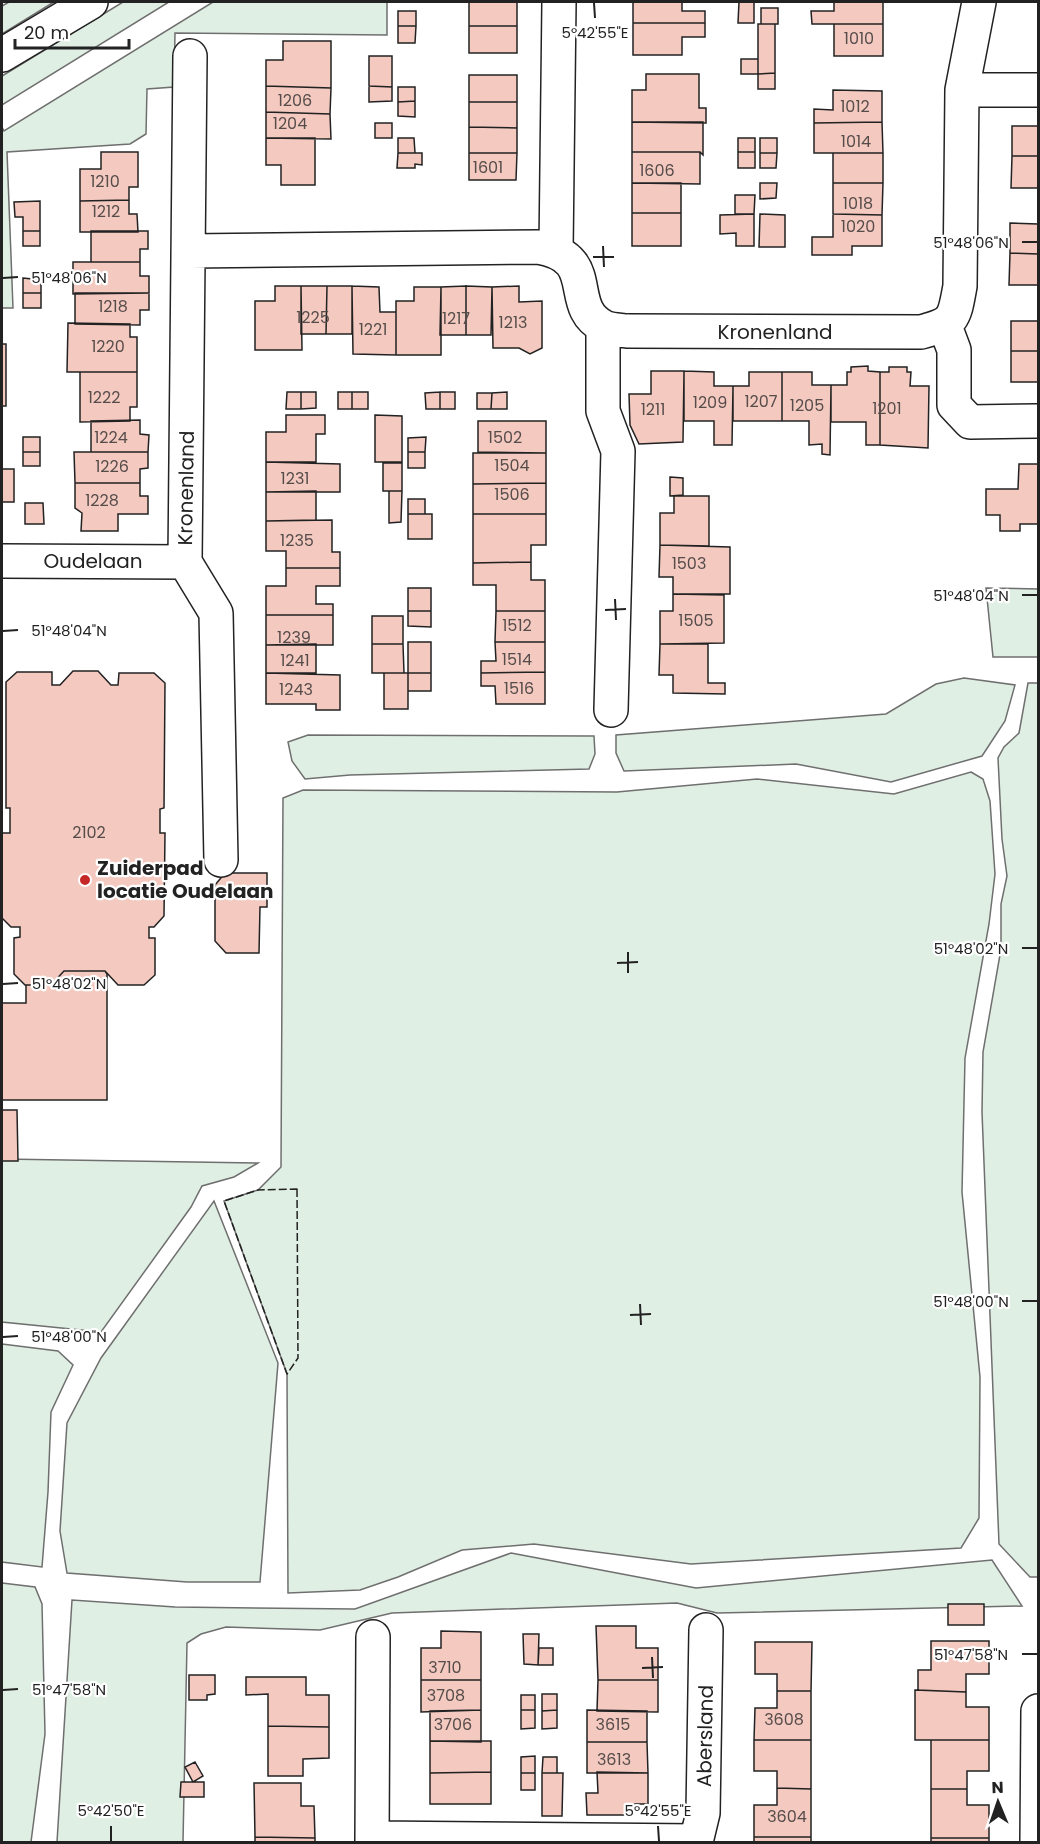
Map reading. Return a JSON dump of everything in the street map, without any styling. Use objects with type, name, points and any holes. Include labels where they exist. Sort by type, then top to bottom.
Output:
[{"type":"street","points":[[2,56],[91,2]]},
{"type":"street","points":[[556,250],[559,2]]},
{"type":"street","points":[[979,2],[962,90],[960,286],[956,312],[945,326],[954,350],[954,405],[970,422],[1038,421]]},
{"type":"street","name":"Kronenland","points":[[190,56],[190,251],[185,562],[216,613],[221,860]]},
{"type":"street","points":[[962,90],[1038,90]]},
{"type":"street","points":[[190,251],[538,247],[556,250],[573,262],[586,310],[603,327],[603,411],[618,451],[610,710]]},
{"type":"street","name":"Kronenland","points":[[603,327],[627,331],[921,332],[945,326]]},
{"type":"street","name":"Oudelaan","points":[[2,561],[185,562]]},
{"type":"street","name":"Abersland","points":[[374,1637],[373,1840],[696,1842],[704,1813],[706,1630]]},
{"type":"street","points":[[1037,1842],[1038,1711]]},
{"type":"green space","points":[[9,2],[54,2],[2,34],[2,6]]},
{"type":"green space","points":[[123,2],[169,2],[2,105],[2,76]]},
{"type":"green space","points":[[213,2],[387,2],[387,35],[175,33],[174,87],[147,89],[146,134],[130,144],[7,152],[13,308],[2,308],[2,127],[4,131]]},
{"type":"green space","points":[[986,588],[1038,589],[1038,657],[993,657]]},
{"type":"green space","points":[[964,678],[1015,685],[1005,721],[982,756],[891,782],[796,764],[624,771],[616,753],[616,735],[886,714],[936,684]]},
{"type":"green space","points":[[1028,683],[1038,683],[1038,1577],[1030,1577],[999,1544],[982,1112],[983,1052],[1001,949],[1001,904],[1007,876],[1002,839],[998,758],[1004,747],[1019,733]]},
{"type":"green space","points":[[308,735],[594,736],[595,754],[589,769],[350,775],[305,779],[292,761],[288,742]]},
{"type":"green space","points":[[971,772],[983,779],[990,801],[995,874],[989,924],[965,1058],[962,1192],[980,1377],[979,1518],[961,1548],[691,1564],[534,1544],[462,1550],[360,1590],[288,1593],[287,1374],[224,1201],[258,1190],[281,1167],[283,798],[303,790],[617,792],[757,779],[894,794]]},
{"type":"green space","points":[[2,1159],[258,1163],[234,1177],[202,1186],[191,1207],[101,1332],[2,1322]]},
{"type":"green space","points":[[214,1201],[278,1363],[260,1582],[187,1582],[67,1573],[60,1531],[67,1423],[101,1358]]},
{"type":"green space","points":[[2,1344],[58,1351],[73,1365],[51,1412],[42,1567],[2,1562]]},
{"type":"green space","points":[[511,1553],[696,1588],[992,1560],[1022,1606],[717,1613],[677,1603],[392,1613],[320,1630],[226,1627],[201,1634],[187,1643],[183,1842],[57,1842],[72,1600],[175,1607],[355,1609]]},
{"type":"green space","points":[[2,1583],[35,1587],[42,1604],[45,1734],[31,1842],[2,1842]]},
{"type":"building","points":[[469,2],[517,2],[517,26],[469,26]]},
{"type":"building","points":[[633,2],[682,2],[682,11],[705,11],[705,23],[633,23]]},
{"type":"building","points":[[739,2],[754,2],[754,23],[738,23]]},
{"type":"building","points":[[834,2],[883,2],[883,24],[812,24],[811,11],[834,11]]},
{"type":"building","points":[[761,8],[778,8],[778,24],[761,24]]},
{"type":"building","points":[[398,11],[416,11],[416,26],[398,26]]},
{"type":"building","points":[[633,23],[705,23],[705,37],[682,37],[682,55],[633,55]]},
{"type":"building","points":[[758,24],[775,24],[775,73],[758,74]]},
{"type":"building","points":[[834,24],[883,24],[883,56],[834,56]]},
{"type":"building","points":[[398,26],[416,26],[415,43],[398,43]]},
{"type":"building","points":[[469,26],[517,26],[517,53],[469,53]]},
{"type":"building","points":[[283,41],[331,41],[331,88],[266,86],[266,60],[283,60]]},
{"type":"building","points":[[369,56],[392,56],[392,87],[369,86]]},
{"type":"building","points":[[741,59],[758,59],[758,74],[741,74]]},
{"type":"building","points":[[775,73],[775,89],[758,89],[758,74]]},
{"type":"building","points":[[646,74],[699,74],[699,108],[706,108],[706,123],[632,122],[632,90],[646,90]]},
{"type":"building","points":[[469,75],[517,75],[517,102],[469,102]]},
{"type":"building","points":[[266,86],[331,88],[330,114],[266,112]]},
{"type":"building","points":[[369,86],[392,87],[392,101],[369,102]]},
{"type":"building","points":[[398,87],[415,87],[415,101],[398,102]]},
{"type":"building","points":[[833,90],[882,91],[882,122],[814,123],[814,109],[833,110]]},
{"type":"building","points":[[415,101],[415,117],[398,116],[398,102]]},
{"type":"building","points":[[469,102],[517,102],[517,128],[469,127]]},
{"type":"building","points":[[266,112],[330,114],[331,139],[266,138]]},
{"type":"building","points":[[632,122],[703,122],[703,155],[700,152],[632,152]]},
{"type":"building","points":[[882,122],[883,153],[814,153],[814,123]]},
{"type":"building","points":[[375,123],[392,123],[392,138],[375,138]]},
{"type":"building","points":[[1012,126],[1038,126],[1038,156],[1012,156]]},
{"type":"building","points":[[469,127],[517,128],[517,153],[469,153]]},
{"type":"building","points":[[266,138],[315,138],[315,185],[281,185],[281,165],[266,165]]},
{"type":"building","points":[[398,138],[414,138],[415,153],[398,153]]},
{"type":"building","points":[[738,138],[755,138],[755,152],[738,152]]},
{"type":"building","points":[[760,138],[777,138],[777,153],[760,153]]},
{"type":"building","points":[[101,152],[138,152],[138,187],[129,187],[129,200],[80,201],[80,169],[101,169]]},
{"type":"building","points":[[632,152],[700,152],[700,184],[632,183]]},
{"type":"building","points":[[738,152],[755,152],[755,168],[738,168]]},
{"type":"building","points":[[398,153],[422,153],[422,165],[415,164],[415,168],[397,168]]},
{"type":"building","points":[[469,153],[517,153],[516,180],[469,180]]},
{"type":"building","points":[[760,153],[777,153],[776,168],[760,168]]},
{"type":"building","points":[[833,153],[883,153],[883,183],[833,183]]},
{"type":"building","points":[[1012,156],[1038,156],[1038,188],[1011,188]]},
{"type":"building","points":[[632,183],[681,183],[681,213],[632,213]]},
{"type":"building","points":[[760,183],[777,183],[776,198],[760,199]]},
{"type":"building","points":[[833,183],[883,183],[882,215],[833,214]]},
{"type":"building","points":[[735,195],[755,195],[754,214],[735,214]]},
{"type":"building","points":[[129,200],[129,214],[137,214],[138,232],[80,232],[80,201]]},
{"type":"building","points":[[40,201],[40,231],[23,231],[23,217],[15,217],[14,202]]},
{"type":"building","points":[[632,213],[681,213],[681,246],[632,246]]},
{"type":"building","points":[[754,214],[754,246],[736,246],[736,233],[720,234],[720,215]]},
{"type":"building","points":[[760,214],[785,215],[785,247],[759,247]]},
{"type":"building","points":[[833,214],[882,215],[882,246],[852,246],[852,255],[812,255],[812,237],[833,237]]},
{"type":"building","points":[[1010,223],[1038,224],[1038,254],[1010,253]]},
{"type":"building","points":[[23,231],[40,231],[40,246],[23,246]]},
{"type":"building","points":[[91,231],[148,231],[148,249],[140,249],[140,262],[91,262]]},
{"type":"building","points":[[1010,253],[1038,254],[1038,285],[1009,285]]},
{"type":"building","points":[[73,262],[140,262],[140,276],[149,276],[149,293],[73,294]]},
{"type":"building","points":[[23,278],[41,280],[41,293],[23,293]]},
{"type":"building","points":[[275,286],[301,286],[302,350],[255,350],[255,301],[275,301]]},
{"type":"building","points":[[301,286],[327,286],[326,334],[301,334]]},
{"type":"building","points":[[327,286],[352,286],[352,334],[326,334]]},
{"type":"building","points":[[352,286],[379,287],[380,312],[396,312],[396,355],[353,354]]},
{"type":"building","points":[[466,286],[492,287],[491,335],[466,335]]},
{"type":"building","points":[[466,286],[466,335],[440,335],[441,287]]},
{"type":"building","points":[[519,286],[519,302],[542,301],[542,348],[530,354],[519,348],[493,348],[492,287]]},
{"type":"building","points":[[414,287],[441,287],[441,355],[396,355],[396,301],[414,301]]},
{"type":"building","points":[[23,293],[41,293],[41,308],[23,308]]},
{"type":"building","points":[[75,293],[149,293],[149,310],[140,310],[140,325],[75,324]]},
{"type":"building","points":[[1011,321],[1038,321],[1038,351],[1011,351]]},
{"type":"building","points":[[68,323],[130,324],[130,337],[137,337],[137,372],[67,372]]},
{"type":"building","points":[[2,344],[6,344],[6,406],[2,406]]},
{"type":"building","points":[[1011,351],[1038,351],[1038,382],[1011,382]]},
{"type":"building","points":[[868,366],[868,371],[880,372],[880,445],[866,445],[866,422],[831,422],[831,385],[847,385],[847,372],[851,372],[851,367]]},
{"type":"building","points":[[889,367],[907,367],[907,372],[911,372],[910,386],[929,386],[928,448],[880,445],[880,372],[889,372]]},
{"type":"building","points":[[651,371],[684,371],[683,442],[639,444],[630,425],[629,394],[651,394]]},
{"type":"building","points":[[684,371],[714,372],[714,386],[733,386],[732,445],[714,445],[714,421],[684,421]]},
{"type":"building","points":[[80,372],[137,372],[137,407],[130,407],[130,421],[80,422]]},
{"type":"building","points":[[749,372],[782,372],[782,421],[733,421],[733,386],[749,386]]},
{"type":"building","points":[[782,372],[812,372],[812,385],[831,385],[830,455],[822,454],[822,444],[809,445],[809,421],[782,421]]},
{"type":"building","points":[[287,392],[301,392],[301,409],[286,409]]},
{"type":"building","points":[[301,392],[316,392],[316,408],[301,409]]},
{"type":"building","points":[[338,392],[352,392],[352,409],[338,409]]},
{"type":"building","points":[[352,392],[368,392],[368,409],[352,409]]},
{"type":"building","points":[[440,392],[455,392],[455,409],[440,409]]},
{"type":"building","points":[[440,392],[440,409],[426,409],[425,393]]},
{"type":"building","points":[[507,392],[507,409],[491,409],[492,393]]},
{"type":"building","points":[[477,393],[492,393],[491,409],[477,409]]},
{"type":"building","points":[[286,415],[325,415],[325,434],[316,434],[316,462],[266,462],[266,432],[286,432]]},
{"type":"building","points":[[375,415],[402,416],[402,462],[375,462]]},
{"type":"building","points":[[140,420],[140,434],[149,435],[148,452],[91,452],[91,421]]},
{"type":"building","points":[[478,421],[546,421],[546,453],[478,452]]},
{"type":"building","points":[[23,437],[40,437],[40,452],[23,452]]},
{"type":"building","points":[[426,437],[425,452],[408,452],[408,438]]},
{"type":"building","points":[[23,452],[40,452],[40,466],[23,466]]},
{"type":"building","points":[[74,452],[148,452],[148,468],[140,469],[140,483],[75,483]]},
{"type":"building","points":[[408,452],[425,452],[425,468],[408,468]]},
{"type":"building","points":[[473,453],[546,453],[546,483],[473,484]]},
{"type":"building","points":[[266,462],[340,464],[340,492],[266,492]]},
{"type":"building","points":[[383,463],[402,463],[402,491],[383,491]]},
{"type":"building","points":[[1019,464],[1038,464],[1038,524],[1020,524],[1020,531],[1000,531],[1000,515],[986,515],[986,489],[1018,489]]},
{"type":"building","points":[[2,469],[14,469],[14,502],[2,502]]},
{"type":"building","points":[[670,477],[683,478],[683,495],[670,496]]},
{"type":"building","points":[[75,483],[140,483],[140,496],[148,496],[148,514],[118,514],[118,531],[81,531],[82,513],[75,508]]},
{"type":"building","points":[[546,483],[546,514],[473,514],[473,484]]},
{"type":"building","points":[[316,491],[316,520],[266,521],[266,492]]},
{"type":"building","points":[[389,491],[402,491],[401,522],[389,523]]},
{"type":"building","points":[[674,496],[709,496],[709,546],[660,545],[660,513],[674,513]]},
{"type":"building","points":[[408,499],[425,499],[425,514],[408,514]]},
{"type":"building","points":[[25,503],[43,503],[44,524],[25,524]]},
{"type":"building","points":[[408,514],[432,514],[432,539],[408,539]]},
{"type":"building","points":[[473,514],[546,514],[546,545],[531,545],[531,562],[473,563]]},
{"type":"building","points":[[332,520],[332,552],[340,552],[340,568],[286,568],[286,551],[266,551],[266,521]]},
{"type":"building","points":[[660,545],[730,547],[730,594],[673,594],[673,577],[659,577]]},
{"type":"building","points":[[531,562],[531,580],[545,580],[545,611],[496,611],[496,585],[473,585],[473,563]]},
{"type":"building","points":[[286,568],[340,568],[340,586],[316,586],[316,604],[333,604],[333,615],[266,615],[266,586],[286,586]]},
{"type":"building","points":[[408,588],[431,588],[431,611],[408,611]]},
{"type":"building","points":[[673,594],[724,595],[724,643],[660,644],[660,611],[673,611]]},
{"type":"building","points":[[408,611],[431,611],[431,627],[408,626]]},
{"type":"building","points":[[496,611],[545,611],[545,642],[495,642]]},
{"type":"building","points":[[266,615],[333,615],[333,645],[266,645]]},
{"type":"building","points":[[372,616],[403,616],[403,644],[372,644]]},
{"type":"building","points":[[408,642],[431,642],[431,673],[408,673]]},
{"type":"building","points":[[495,642],[545,642],[545,672],[481,673],[481,661],[496,661]]},
{"type":"building","points":[[316,644],[316,673],[266,673],[266,645]]},
{"type":"building","points":[[372,644],[403,644],[404,673],[372,673]]},
{"type":"building","points":[[660,644],[708,644],[708,683],[725,683],[725,694],[673,693],[673,675],[659,675]]},
{"type":"building","points":[[73,671],[98,671],[111,685],[118,685],[119,673],[154,673],[165,683],[164,808],[160,809],[160,833],[165,833],[164,916],[154,927],[149,927],[149,938],[155,938],[155,975],[144,985],[118,985],[105,971],[64,971],[51,985],[25,985],[14,974],[14,938],[20,937],[20,927],[11,927],[2,918],[2,833],[10,833],[10,808],[6,808],[6,682],[17,672],[52,672],[52,685],[60,685]]},
{"type":"building","points":[[545,672],[545,704],[496,704],[495,686],[481,686],[481,673]]},
{"type":"building","points":[[266,673],[340,675],[340,710],[316,710],[316,704],[266,704]]},
{"type":"building","points":[[384,673],[408,673],[408,709],[384,709]]},
{"type":"building","points":[[408,673],[431,673],[431,691],[408,691]]},
{"type":"building","points":[[225,873],[267,873],[267,907],[260,907],[259,953],[226,953],[215,941],[215,885]]},
{"type":"building","points":[[64,971],[105,971],[107,974],[107,1100],[2,1100],[2,1003],[26,1003],[26,985],[51,985]]},
{"type":"building","points":[[2,1110],[17,1110],[18,1161],[2,1161]]},
{"type":"building","points":[[948,1604],[984,1604],[984,1625],[948,1625]]},
{"type":"building","points":[[596,1626],[636,1626],[636,1648],[658,1648],[658,1680],[598,1680]]},
{"type":"building","points":[[441,1631],[481,1632],[481,1680],[421,1680],[421,1648],[441,1648]]},
{"type":"building","points":[[523,1634],[539,1634],[538,1665],[524,1664]]},
{"type":"building","points":[[931,1641],[989,1641],[989,1674],[966,1674],[966,1692],[918,1690],[918,1670],[931,1670]]},
{"type":"building","points":[[755,1642],[812,1642],[811,1691],[777,1691],[777,1674],[755,1674]]},
{"type":"building","points":[[539,1648],[553,1648],[553,1665],[538,1665]]},
{"type":"building","points":[[189,1675],[215,1675],[215,1694],[207,1695],[207,1700],[189,1700]]},
{"type":"building","points":[[246,1677],[306,1677],[306,1695],[329,1695],[329,1727],[268,1726],[268,1694],[246,1695]]},
{"type":"building","points":[[421,1680],[481,1680],[481,1710],[421,1712]]},
{"type":"building","points":[[598,1680],[658,1680],[658,1712],[597,1711]]},
{"type":"building","points":[[915,1690],[966,1692],[966,1707],[989,1707],[989,1740],[915,1740]]},
{"type":"building","points":[[777,1691],[811,1691],[811,1740],[754,1740],[755,1708],[777,1708]]},
{"type":"building","points":[[542,1694],[557,1694],[557,1710],[542,1711]]},
{"type":"building","points":[[521,1695],[535,1695],[535,1710],[521,1710]]},
{"type":"building","points":[[481,1710],[481,1742],[430,1741],[430,1711]]},
{"type":"building","points":[[521,1710],[535,1710],[535,1728],[521,1729]]},
{"type":"building","points":[[557,1710],[557,1728],[542,1729],[542,1711]]},
{"type":"building","points":[[587,1710],[647,1711],[647,1742],[587,1742]]},
{"type":"building","points":[[268,1726],[329,1727],[329,1758],[303,1759],[303,1776],[268,1776]]},
{"type":"building","points":[[754,1740],[811,1740],[811,1789],[777,1788],[777,1771],[754,1771]]},
{"type":"building","points":[[931,1740],[989,1740],[989,1771],[967,1771],[967,1789],[931,1789]]},
{"type":"building","points":[[430,1741],[491,1741],[491,1772],[430,1773]]},
{"type":"building","points":[[587,1742],[647,1742],[648,1773],[587,1773]]},
{"type":"building","points":[[535,1756],[535,1773],[521,1773],[521,1757]]},
{"type":"building","points":[[543,1757],[557,1757],[557,1773],[542,1773]]},
{"type":"building","points":[[195,1762],[203,1776],[193,1782],[185,1767]]},
{"type":"building","points":[[491,1772],[491,1804],[430,1804],[430,1773]]},
{"type":"building","points":[[597,1772],[648,1773],[648,1804],[630,1804],[630,1815],[587,1815],[586,1793],[598,1793]]},
{"type":"building","points":[[521,1773],[535,1773],[535,1790],[521,1790]]},
{"type":"building","points":[[542,1773],[563,1773],[562,1816],[542,1816]]},
{"type":"building","points":[[181,1782],[204,1782],[204,1797],[180,1797]]},
{"type":"building","points":[[254,1783],[301,1783],[301,1806],[314,1806],[315,1838],[255,1837]]},
{"type":"building","points":[[777,1788],[811,1789],[811,1837],[754,1837],[754,1805],[777,1805]]},
{"type":"building","points":[[931,1789],[967,1789],[967,1805],[989,1805],[989,1838],[931,1838]]},
{"type":"building","points":[[255,1837],[315,1838],[315,1842],[255,1842]]},
{"type":"building","points":[[754,1837],[811,1837],[811,1842],[754,1842]]},
{"type":"building","points":[[931,1838],[989,1838],[989,1842],[931,1842]]},
{"type":"fence","points":[[297,1189],[298,1358],[287,1374],[224,1201],[258,1190],[297,1189]]},
{"type":"place","name":"Zuiderpad locatie Oudelaan","points":[[85,880]]}]
